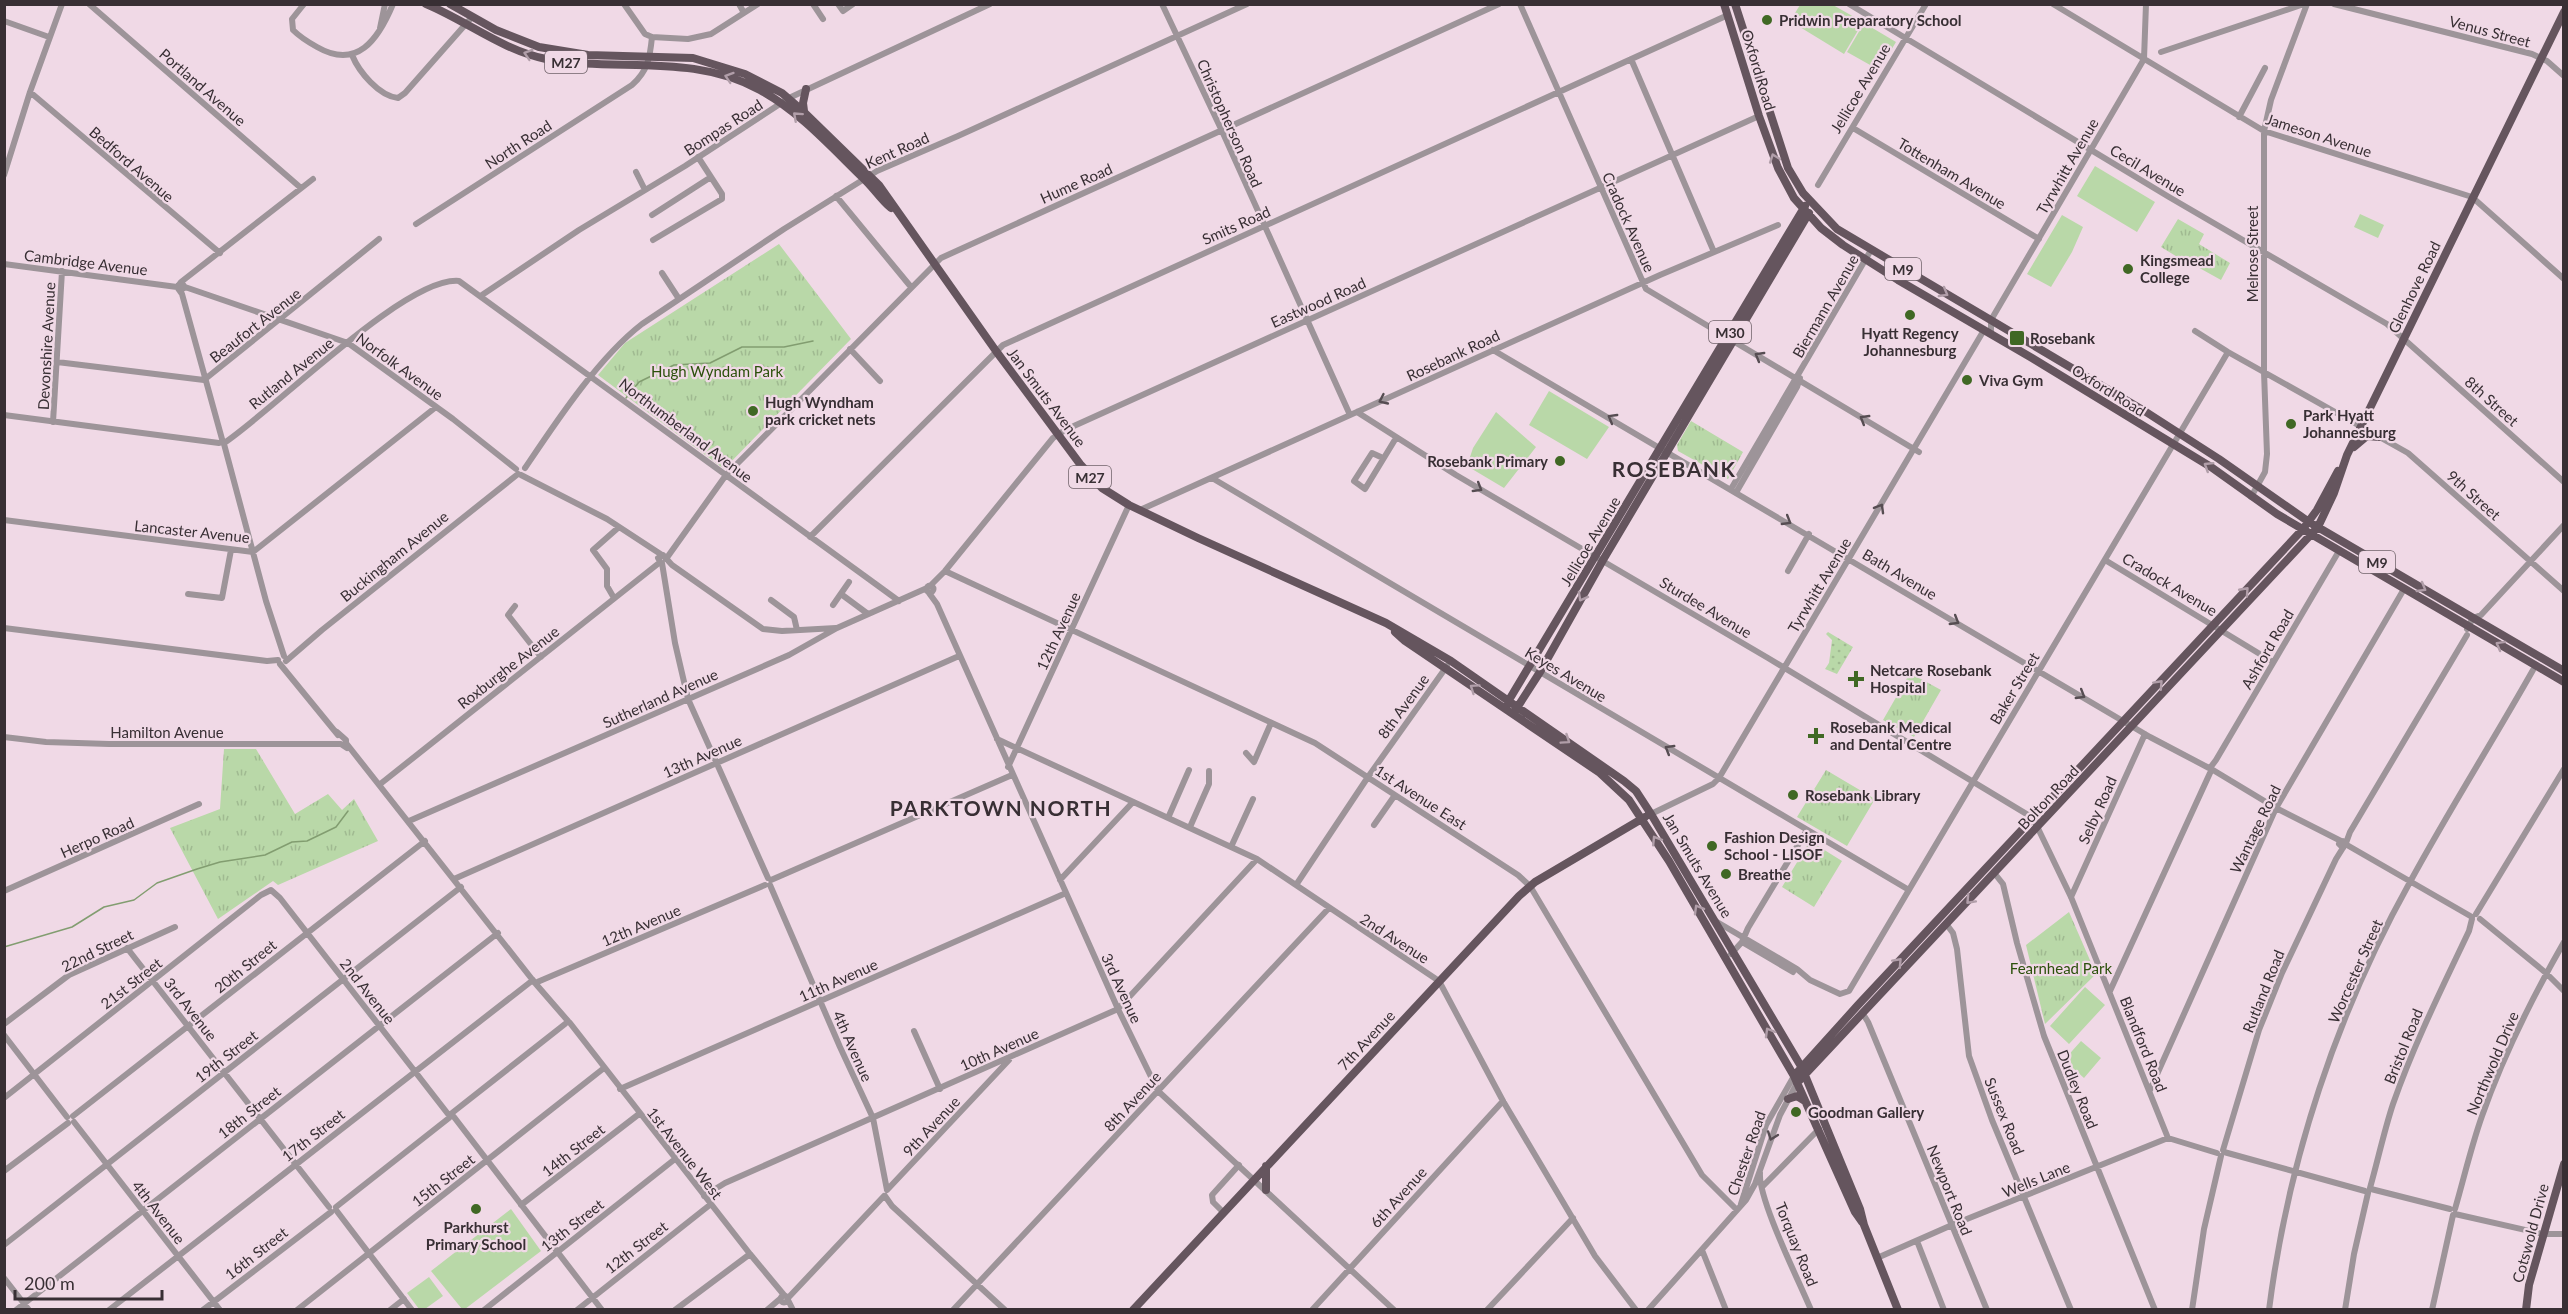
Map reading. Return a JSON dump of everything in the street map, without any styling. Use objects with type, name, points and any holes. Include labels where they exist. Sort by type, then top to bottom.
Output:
[{"type":"main road","name":"Jan Smuts Avenue","points":[[426,4],[500,43],[530,55],[573,62],[630,63],[650,60]]},
{"type":"main road","name":"Jan Smuts Avenue","points":[[450,4],[517,40],[547,50],[650,60],[716,73],[746,83],[804,112],[867,177],[895,210],[1090,477],[1112,495],[1129,505],[1386,623],[1518,707],[1636,791],[1735,952],[1774,1025],[1803,1071],[1860,1209],[1864,1225],[1898,1310]]},
{"type":"main road","name":"Oxford Road","points":[[1724,4],[1778,168],[1805,212],[1843,245],[2223,475],[2252,497],[2303,529],[2315,530],[2479,618],[2564,682]]},
{"type":"main road","name":"Glenhove Road","points":[[2309,522],[2362,427],[2564,5]]},
{"type":"main road","points":[[1728,15],[1736,9]]},
{"type":"main road","name":"Oxford Road","points":[[1736,9],[1788,168],[1812,204],[1837,229],[2179,433],[2309,522],[2339,551],[2470,631],[2537,663],[2564,671]]},
{"type":"main road","name":"Glenhove Road","points":[[2539,57],[2564,12]]},
{"type":"main road","points":[[804,112],[803,103],[806,90]]},
{"type":"main road","name":"Jan Smuts Avenue","points":[[785,101],[867,177]]},
{"type":"main road","points":[[1759,116],[1770,113]]},
{"type":"main road","name":"Jellicoe Avenue","points":[[1503,709],[1599,559],[1805,212],[1812,204]]},
{"type":"main road","points":[[2347,455],[2364,438],[2379,437]]},
{"type":"main road","name":"Glenhove Road","points":[[2315,530],[2334,493],[2341,468]]},
{"type":"main road","points":[[2282,504],[2311,512],[2324,497]]},
{"type":"main road","name":"Bolton Road","points":[[1803,1071],[1863,1014],[2133,726],[2309,522]]},
{"type":"main road","name":"Bolton Road","points":[[1796,1080],[1812,1055],[2124,720],[2315,530]]},
{"type":"main road","name":"Jellicoe Avenue","points":[[1512,715],[1540,672],[1599,559]]},
{"type":"main road","name":"Jan Smuts Avenue","points":[[1448,664],[1503,709],[1600,772],[1629,800],[1726,957],[1796,1080],[1855,1212],[1864,1225]]},
{"type":"main road","name":"Tyrwhitt Avenue","points":[[1642,818],[1651,814]]},
{"type":"main road","name":"7th Avenue","points":[[1133,1310],[1530,886],[1642,818]]},
{"type":"main road","points":[[1790,1049],[1802,1058],[1812,1055]]},
{"type":"main road","points":[[1788,1099],[1798,1096],[1808,1104]]},
{"type":"main road","name":"Cotswold Drive","points":[[2526,1310],[2529,1285],[2564,1164]]},
{"type":"main road","points":[[1266,1166],[1266,1190]]},
{"type":"street","points":[[4,175],[30,92],[62,4]]},
{"type":"street","name":"Portland Avenue","points":[[88,4],[301,188]]},
{"type":"street","points":[[304,4],[292,19],[291,26],[295,32],[332,54],[352,55],[365,47],[386,22],[393,4]]},
{"type":"street","points":[[380,28],[385,4]]},
{"type":"street","points":[[624,4],[641,31],[652,37],[705,37],[758,4]]},
{"type":"street","points":[[739,4],[744,14]]},
{"type":"street","points":[[813,4],[823,19]]},
{"type":"street","points":[[838,4],[843,11],[854,4]]},
{"type":"street","name":"Bompas Road","points":[[482,295],[579,230],[698,158],[785,101],[990,4]]},
{"type":"street","name":"Christopherson Road","points":[[1162,4],[1222,130],[1306,321],[1353,414]]},
{"type":"street","name":"Hume Road","points":[[726,476],[933,263],[947,254],[1499,4]]},
{"type":"street","name":"Cradock Avenue","points":[[1520,4],[1642,283],[1653,294],[1799,378],[1917,451]]},
{"type":"street","name":"Cecil Avenue","points":[[1849,4],[2091,151],[2386,324],[2404,338]]},
{"type":"street","name":"Jellicoe Avenue","points":[[1818,185],[1926,4]]},
{"type":"street","name":"Jameson Avenue","points":[[2053,4],[2264,131],[2472,197],[2564,279]]},
{"type":"street","name":"Tyrwhitt Avenue","points":[[1991,320],[2144,59],[2146,4]]},
{"type":"street","points":[[2161,52],[2307,4]]},
{"type":"street","name":"Melrose Street","points":[[2252,497],[2265,472],[2267,454],[2264,372],[2264,131],[2271,100],[2307,4]]},
{"type":"street","name":"Venus Street","points":[[2334,4],[2539,57],[2564,76]]},
{"type":"street","name":"Kent Road","points":[[520,470],[531,459],[592,375],[633,331],[836,196],[867,177],[1244,5]]},
{"type":"street","points":[[2294,7],[2302,18]]},
{"type":"street","name":"Smits Road","points":[[810,537],[996,351],[1009,342],[1728,15]]},
{"type":"street","points":[[352,55],[358,67],[379,89],[389,96],[398,98],[472,17]]},
{"type":"street","points":[[4,21],[50,37]]},
{"type":"street","points":[[650,60],[652,37]]},
{"type":"street","points":[[1631,59],[1714,252]]},
{"type":"street","name":"North Road","points":[[416,224],[632,85],[643,75],[650,60]]},
{"type":"street","points":[[630,63],[637,72],[632,85]]},
{"type":"street","points":[[2238,117],[2265,68]]},
{"type":"street","name":"Bedford Avenue","points":[[30,92],[220,253]]},
{"type":"street","name":"Eastwood Road","points":[[930,590],[1058,434],[1759,116]]},
{"type":"street","name":"Tottenham Avenue","points":[[1853,128],[2039,239]]},
{"type":"street","points":[[4,145],[12,147]]},
{"type":"street","points":[[653,240],[721,201],[722,196],[698,158]]},
{"type":"street","points":[[636,172],[645,190]]},
{"type":"street","points":[[652,214],[711,177]]},
{"type":"street","points":[[4,415],[220,442],[181,287],[192,274],[313,179]]},
{"type":"street","points":[[836,196],[911,287]]},
{"type":"street","name":"Rosebank Road","points":[[1140,510],[1642,283],[1778,225]]},
{"type":"street","name":"Beaufort Avenue","points":[[57,362],[204,380],[379,239]]},
{"type":"street","name":"Biermann Avenue","points":[[1734,490],[1871,250]]},
{"type":"street","name":"Cambridge Avenue","points":[[4,264],[181,287]]},
{"type":"street","name":"Devonshire Avenue","points":[[53,422],[62,271]]},
{"type":"street","points":[[662,273],[679,299]]},
{"type":"street","name":"Northumberland Avenue","points":[[457,280],[482,295],[899,601]]},
{"type":"street","name":"Rutland Avenue","points":[[220,442],[234,435],[405,300],[457,280]]},
{"type":"street","name":"Norfolk Avenue","points":[[181,287],[348,343],[520,470]]},
{"type":"street","points":[[1988,332],[1991,320]]},
{"type":"street","points":[[2195,331],[2362,427]]},
{"type":"street","name":"Tyrwhitt Avenue","points":[[1651,814],[1713,784],[1719,778],[1988,332]]},
{"type":"street","name":"8th Street","points":[[2404,338],[2564,482]]},
{"type":"street","points":[[850,349],[880,381]]},
{"type":"street","name":"Bath Avenue","points":[[1493,350],[1665,449],[2145,734],[2476,918],[2546,973],[2564,991]]},
{"type":"street","name":"Baker Street","points":[[1717,922],[1802,975],[1840,994],[1849,991],[2228,352]]},
{"type":"street","name":"Lancaster Avenue","points":[[4,520],[253,552],[436,407]]},
{"type":"street","name":"Sturdee Avenue","points":[[1353,414],[1786,669],[2033,819],[2039,827]]},
{"type":"street","name":"9th Street","points":[[2362,427],[2413,456],[2564,591]]},
{"type":"street","points":[[1383,459],[1372,453],[1354,481],[1365,489],[1396,438]]},
{"type":"street","name":"1st Avenue West","points":[[220,442],[282,659],[288,672],[498,933],[567,1024],[785,1299]]},
{"type":"street","points":[[520,470],[533,480],[619,526],[759,627],[767,630],[837,628]]},
{"type":"street","name":"Buckingham Avenue","points":[[282,659],[294,653],[520,470]]},
{"type":"street","name":"Roxburghe Avenue","points":[[379,785],[662,559],[672,549],[726,476]]},
{"type":"street","name":"Keyes Avenue","points":[[1212,478],[1909,890]]},
{"type":"street","name":"12th Avenue","points":[[1008,767],[1129,505]]},
{"type":"street","name":"Rutland Road","points":[[2192,1310],[2198,1263],[2225,1138],[2259,1030],[2286,963],[2343,844],[2470,631],[2479,618],[2564,525]]},
{"type":"street","points":[[614,598],[606,584],[608,572],[593,550],[619,526]]},
{"type":"street","points":[[1788,571],[1809,534]]},
{"type":"street","points":[[188,594],[222,598],[231,550]]},
{"type":"street","name":"Ashford Road","points":[[2110,991],[2209,770],[2339,551]]},
{"type":"street","name":"4th Avenue","points":[[662,559],[675,643],[687,699],[873,1118],[886,1194]]},
{"type":"street","name":"Cradock Avenue","points":[[2105,560],[2218,628]]},
{"type":"street","name":"1st Avenue East","points":[[945,571],[1316,742],[1518,875],[1530,886],[1688,1154],[1710,1186],[1739,1209]]},
{"type":"street","points":[[832,605],[849,582]]},
{"type":"street","name":"Wantage Road","points":[[2150,1090],[2277,808],[2404,589]]},
{"type":"street","name":"Sutherland Avenue","points":[[409,821],[789,655],[837,628],[868,614],[930,590]]},
{"type":"street","name":"3rd Avenue","points":[[930,590],[998,739],[1011,775],[1158,1091],[1394,1310]]},
{"type":"street","points":[[841,594],[868,614]]},
{"type":"street","points":[[771,600],[794,617],[797,630]]},
{"type":"street","points":[[515,606],[507,615],[542,657]]},
{"type":"street","points":[[4,628],[266,661],[282,659]]},
{"type":"street","points":[[2218,628],[2273,662]]},
{"type":"street","name":"13th Avenue","points":[[454,879],[959,656]]},
{"type":"street","name":"Worcester Street","points":[[2269,1310],[2274,1269],[2295,1172],[2314,1107],[2354,996],[2410,881],[2537,663]]},
{"type":"street","name":"8th Avenue","points":[[1296,885],[1368,777],[1448,664]]},
{"type":"street","points":[[1246,753],[1254,762],[1271,723]]},
{"type":"street","name":"Selby Road","points":[[2072,897],[2145,734]]},
{"type":"street","name":"Hamilton Avenue","points":[[4,736],[100,744],[329,745],[343,742]]},
{"type":"street","name":"2nd Avenue","points":[[998,739],[1257,860],[1439,981],[1503,1101],[1595,1256],[1636,1310]]},
{"type":"street","name":"Bristol Road","points":[[2345,1310],[2368,1190],[2393,1104],[2413,1051],[2469,931],[2564,769]]},
{"type":"street","points":[[1168,818],[1189,770]]},
{"type":"street","points":[[1190,828],[1209,784],[1209,771]]},
{"type":"street","name":"12th Avenue","points":[[534,981],[768,883],[1011,775]]},
{"type":"street","points":[[1374,825],[1395,795]]},
{"type":"street","points":[[1231,847],[1253,799]]},
{"type":"street","points":[[1060,880],[1133,802]]},
{"type":"street","name":"Herpo Road","points":[[4,891],[199,804]]},
{"type":"street","name":"Blandford Road","points":[[2039,827],[2072,897],[2168,1138]]},
{"type":"street","points":[[1726,957],[1735,952],[1743,940],[1807,830]]},
{"type":"street","name":"20th Street","points":[[4,1171],[425,841]]},
{"type":"street","name":"10th Avenue","points":[[704,1196],[725,1183],[1118,1009],[1257,860]]},
{"type":"street","name":"Dudley Road","points":[[1995,874],[2003,884],[2017,943],[2044,1036],[2155,1310]]},
{"type":"street","name":"19th Street","points":[[4,1245],[461,887]]},
{"type":"street","name":"2nd Avenue","points":[[273,891],[416,1070],[602,1310]]},
{"type":"street","name":"21st Street","points":[[4,1098],[265,892],[273,891]]},
{"type":"street","name":"11th Avenue","points":[[620,1089],[1066,893]]},
{"type":"street","name":"8th Avenue","points":[[953,1310],[1329,908]]},
{"type":"street","name":"Sussex Road","points":[[1947,925],[1953,933],[1956,949],[1969,1056],[1992,1120],[2071,1310]]},
{"type":"street","name":"22nd Street","points":[[4,1024],[65,978],[175,927]]},
{"type":"street","name":"18th Street","points":[[16,1310],[498,933]]},
{"type":"street","name":"Northwold Drive","points":[[2432,1310],[2453,1211],[2490,1095],[2508,1051],[2546,973],[2564,942]]},
{"type":"street","name":"3rd Avenue","points":[[127,948],[412,1310]]},
{"type":"street","name":"17th Street","points":[[109,1310],[416,1070],[534,981]]},
{"type":"street","name":"Newport Road","points":[[1863,1014],[1987,1310]]},
{"type":"street","name":"16th Street","points":[[203,1310],[567,1024]]},
{"type":"street","points":[[914,1031],[940,1089]]},
{"type":"street","name":"4th Avenue","points":[[4,1035],[220,1310]]},
{"type":"street","name":"9th Avenue","points":[[768,1308],[794,1291],[1012,1057]]},
{"type":"street","name":"15th Street","points":[[297,1310],[604,1068]]},
{"type":"street","name":"Chester Road","points":[[1648,1310],[1739,1209],[1751,1192],[1796,1080]]},
{"type":"street","name":"Chester Road","points":[[1739,1209],[1770,1118],[1796,1080]]},
{"type":"street","name":"6th Avenue","points":[[1312,1310],[1503,1101]]},
{"type":"street","name":"14th Street","points":[[521,1205],[639,1114]]},
{"type":"street","name":"Chester Road","points":[[1762,1186],[1819,1129]]},
{"type":"street","points":[[2168,1138],[2543,1234],[2564,1234]]},
{"type":"street","name":"Wells Lane","points":[[1877,1258],[1952,1225],[2168,1138]]},
{"type":"street","name":"13th Street","points":[[484,1310],[675,1159]]},
{"type":"street","points":[[1223,1212],[1213,1202],[1212,1195],[1239,1165]]},
{"type":"street","name":"Torquay Road","points":[[1761,1168],[1762,1186],[1773,1219],[1811,1310]]},
{"type":"street","points":[[886,1194],[1005,1310]]},
{"type":"street","points":[[1729,1202],[1743,1195]]},
{"type":"street","name":"12th Street","points":[[577,1310],[711,1204]]},
{"type":"street","points":[[1487,1310],[1573,1218]]},
{"type":"street","points":[[1917,1241],[1944,1310]]},
{"type":"street","points":[[1702,1251],[1726,1310]]},
{"type":"street","points":[[675,1310],[750,1254]]},
{"type":"street","points":[[4,1278],[29,1310]]},
{"type":"street","points":[[390,1310],[404,1299]]},
{"type":"green space","points":[[1800,5],[1833,5],[1863,22],[1844,54],[1790,21]]},
{"type":"green space","points":[[1864,23],[1896,42],[1879,70],[1847,52]]},
{"type":"green space","points":[[2095,166],[2155,202],[2137,232],[2077,196]]},
{"type":"green space","points":[[2360,214],[2384,225],[2378,238],[2354,227]]},
{"type":"green space","points":[[2062,215],[2083,227],[2072,252],[2051,287],[2027,274]]},
{"type":"green space","points":[[2178,219],[2204,234],[2199,244],[2230,263],[2221,280],[2161,247]]},
{"type":"green space","name":"Hugh Wyndam Park","points":[[779,244],[851,339],[724,469],[598,375],[625,343]]},
{"type":"green space","points":[[1549,391],[1609,427],[1587,459],[1529,425]]},
{"type":"green space","points":[[1496,412],[1536,447],[1504,488],[1467,466],[1473,448]]},
{"type":"green space","points":[[1691,421],[1743,452],[1728,479],[1678,451],[1677,445]]},
{"type":"green space","points":[[1828,632],[1853,647],[1837,674],[1825,669],[1829,663],[1832,640],[1826,634]]},
{"type":"green space","points":[[1910,673],[1941,690],[1914,737],[1883,720]]},
{"type":"green space","points":[[224,749],[256,749],[295,814],[328,794],[342,810],[354,799],[378,841],[278,885],[273,881],[218,919],[170,828],[220,809]]},
{"type":"green space","points":[[1826,770],[1875,799],[1847,846],[1797,817]]},
{"type":"green space","points":[[1810,841],[1842,861],[1814,907],[1782,887]]},
{"type":"green space","name":"Fearnhead Park","points":[[2069,912],[2096,974],[2045,1024],[2026,945]]},
{"type":"green space","points":[[2085,987],[2105,1005],[2069,1044],[2050,1026]]},
{"type":"green space","points":[[2081,1041],[2101,1058],[2084,1078],[2064,1060]]},
{"type":"green space","points":[[511,1209],[541,1251],[462,1309],[431,1271]]},
{"type":"green space","points":[[429,1277],[443,1296],[425,1309],[419,1309],[407,1293]]},
{"type":"waterway","points":[[626,398],[639,382],[674,365],[710,363],[742,347],[784,347],[813,341]]},
{"type":"waterway","points":[[4,947],[72,927],[104,907],[134,900],[157,883],[197,869],[220,862],[265,855],[292,842],[307,841],[336,827],[348,811]]},
{"type":"place","name":"Pridwin Preparatory School","points":[[1767,20]]},
{"type":"place","name":"Kingsmead College","points":[[2128,269]]},
{"type":"place","name":"Hyatt Regency Johannesburg","points":[[1910,315]]},
{"type":"place","name":"Rosebank","points":[[2017,338]]},
{"type":"place","name":"Viva Gym","points":[[1967,380]]},
{"type":"place","name":"Hugh Wyndham park cricket nets","points":[[753,411]]},
{"type":"place","name":"Park Hyatt Johannesburg","points":[[2291,424]]},
{"type":"place","name":"Rosebank Primary","points":[[1560,461]]},
{"type":"place","name":"Netcare Rosebank Hospital","points":[[1856,679]]},
{"type":"place","name":"Rosebank Medical and Dental Centre","points":[[1816,736]]},
{"type":"place","name":"Rosebank Library","points":[[1793,795]]},
{"type":"place","name":"Fashion Design School - LISOF","points":[[1712,846]]},
{"type":"place","name":"Breathe","points":[[1726,874]]},
{"type":"place","name":"Goodman Gallery","points":[[1796,1112]]},
{"type":"place","name":"Parkhurst Primary School","points":[[476,1209]]},
{"type":"district","name":"ROSEBANK","points":[[1674,468]]},
{"type":"district","name":"PARKTOWN NORTH","points":[[1001,807]]}]
